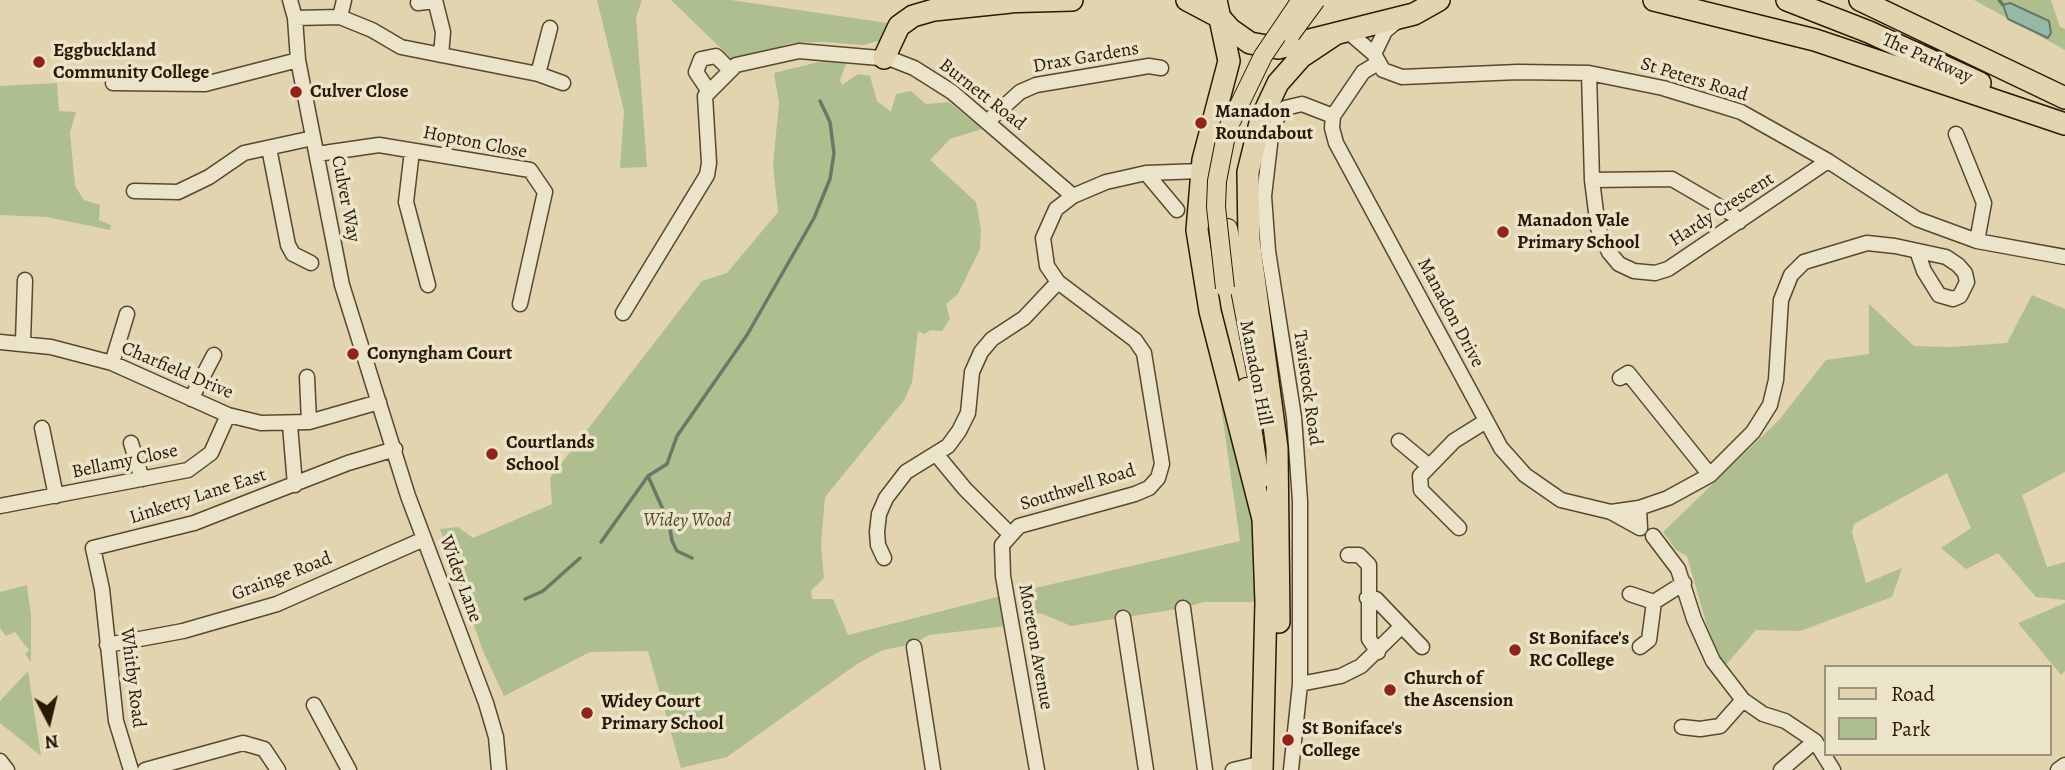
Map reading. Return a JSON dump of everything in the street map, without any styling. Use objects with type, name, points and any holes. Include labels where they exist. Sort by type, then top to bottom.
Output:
[{"type":"highway","points":[[925,0],[1072,0]]},
{"type":"highway","points":[[1187,0],[1219,12],[1243,40],[1267,48],[1289,46],[1401,18],[1425,10],[1439,0]]},
{"type":"highway","points":[[1654,0],[1815,40],[2065,122]]},
{"type":"highway","name":"The Parkway","points":[[1787,0],[1869,32],[2065,122]]},
{"type":"highway","name":"The Parkway","points":[[1860,0],[2065,98]]},
{"type":"highway","points":[[1882,0],[1909,13],[1933,35]]},
{"type":"highway","points":[[884,58],[899,26],[913,16],[934,10],[1012,2]]},
{"type":"highway","points":[[1219,12],[1228,50],[1227,71],[1210,127],[1201,171],[1197,230],[1202,272],[1263,519]]},
{"type":"highway","points":[[1279,492],[1268,363],[1249,240],[1248,172],[1261,119],[1278,83],[1301,57],[1342,31]]},
{"type":"highway","name":"Manadon Hill","points":[[1265,768],[1280,605],[1279,492]]},
{"type":"highway","name":"Manadon Hill","points":[[1263,519],[1266,602],[1265,768]]},
{"type":"main road","name":"Manadon Hill","points":[[1263,519],[1253,419],[1225,288],[1216,207],[1217,181],[1227,130],[1263,56],[1300,0]]},
{"type":"main road","name":"Manadon Hill","points":[[1279,492],[1228,228],[1227,196],[1233,152],[1249,105],[1272,63],[1316,0]]},
{"type":"street","name":"Culver Way","points":[[290,0],[295,18],[298,60],[342,285],[379,402]]},
{"type":"street","points":[[340,17],[344,0]]},
{"type":"street","points":[[418,3],[435,0],[443,32],[441,55]]},
{"type":"street","points":[[295,18],[340,17],[372,30],[401,47],[538,74],[563,83]]},
{"type":"street","points":[[1333,116],[1363,72],[1376,59],[1385,31],[1401,18]]},
{"type":"street","points":[[538,74],[550,28]]},
{"type":"street","name":"St Peters Road","points":[[1342,31],[1391,75],[1413,78],[1518,72],[1589,73],[1663,88],[1741,112],[1828,161],[1917,219],[1977,241],[2065,257]]},
{"type":"street","name":"Burnett Road","points":[[729,69],[799,51],[884,58],[914,68],[952,92],[1073,196]]},
{"type":"street","points":[[629,310],[707,175],[709,163],[704,105],[708,90],[729,69],[716,56],[701,59],[696,72],[708,90]]},
{"type":"street","points":[[113,83],[205,84],[298,60]]},
{"type":"street","name":"Drax Gardens","points":[[988,121],[1006,102],[1036,85],[1149,66],[1161,68]]},
{"type":"street","name":"Hardy Crescent","points":[[1589,73],[1592,180],[1602,240],[1619,264],[1634,271],[1655,273],[1668,269],[1828,161]]},
{"type":"street","name":"Tavistock Road","points":[[1291,770],[1300,684],[1300,501],[1294,418],[1268,251],[1264,196],[1272,127],[1285,108],[1302,104],[1333,116]]},
{"type":"street","name":"Manadon Drive","points":[[1333,116],[1332,128],[1336,144],[1486,421],[1513,463],[1541,488],[1561,500],[1611,512],[1640,528],[1639,508],[1668,498],[1710,475]]},
{"type":"street","points":[[1956,134],[1984,202],[1977,241]]},
{"type":"street","points":[[134,191],[178,192],[209,177],[235,157],[313,138]]},
{"type":"street","name":"Hopton Close","points":[[317,154],[379,145],[530,170],[545,192],[520,304]]},
{"type":"street","points":[[269,148],[288,245],[293,254],[311,263]]},
{"type":"street","points":[[412,151],[406,202],[422,280]]},
{"type":"street","points":[[884,558],[878,545],[877,531],[879,514],[886,498],[906,472],[948,446],[968,413],[975,360],[992,339],[1024,318],[1058,282],[1047,266],[1043,238],[1056,209],[1073,196],[1106,182],[1146,173],[1201,171]]},
{"type":"street","points":[[1146,173],[1177,210]]},
{"type":"street","points":[[1592,180],[1672,179],[1732,214],[1739,222]]},
{"type":"street","points":[[1620,378],[1628,373],[1710,475],[1753,432],[1770,404],[1776,380],[1781,300],[1791,275],[1804,262],[1867,243],[1917,251]]},
{"type":"street","points":[[23,342],[25,280]]},
{"type":"street","name":"Southwell Road","points":[[1010,534],[1018,526],[1142,491],[1158,478],[1163,464],[1144,353],[1135,340],[1058,282]]},
{"type":"street","points":[[112,363],[127,314]]},
{"type":"street","name":"Charfield Drive","points":[[0,342],[23,342],[112,363],[228,415],[261,423],[289,425],[309,422],[379,402]]},
{"type":"street","points":[[191,399],[214,355]]},
{"type":"street","points":[[307,377],[309,422]]},
{"type":"street","name":"Widey Lane","points":[[379,402],[424,539],[486,703],[496,737],[499,770]]},
{"type":"street","name":"Bellamy Close","points":[[0,506],[188,470],[211,453],[228,415]]},
{"type":"street","points":[[1460,528],[1421,490],[1420,476],[1454,441],[1486,421]]},
{"type":"street","name":"Linketty Lane East","points":[[93,548],[194,523],[295,485],[289,425]]},
{"type":"street","points":[[42,428],[56,496]]},
{"type":"street","points":[[1399,441],[1429,466]]},
{"type":"street","points":[[131,443],[142,480]]},
{"type":"street","points":[[295,485],[348,463],[395,449]]},
{"type":"street","points":[[936,454],[965,489],[1010,534]]},
{"type":"street","name":"Moreton Avenue","points":[[1010,534],[1002,545],[1003,576],[1037,770]]},
{"type":"street","points":[[1653,536],[1670,556],[1684,583],[1704,644],[1743,700],[1763,714],[1785,720],[1815,741],[1824,756]]},
{"type":"street","name":"Grainge Road","points":[[107,645],[183,631],[277,604],[424,539]]},
{"type":"street","name":"Whitby Road","points":[[93,548],[102,589],[116,722],[131,770]]},
{"type":"street","points":[[1348,555],[1359,555],[1369,565],[1369,639],[1378,652]]},
{"type":"street","points":[[1654,602],[1684,583]]},
{"type":"street","points":[[1630,594],[1654,602]]},
{"type":"street","points":[[1367,598],[1376,599],[1422,647]]},
{"type":"street","points":[[1640,648],[1649,640],[1654,602]]},
{"type":"street","points":[[1183,608],[1205,770]]},
{"type":"street","points":[[1123,618],[1146,770]]},
{"type":"street","points":[[1300,684],[1341,676],[1378,652],[1402,626]]},
{"type":"street","points":[[914,647],[933,770]]},
{"type":"street","points":[[1682,727],[1700,729],[1720,726],[1743,700]]},
{"type":"street","points":[[314,705],[349,770]]},
{"type":"street","points":[[1781,770],[1815,741]]},
{"type":"street","points":[[145,770],[243,743],[264,749],[278,770]]},
{"type":"street","points":[[0,761],[7,770]]},
{"type":"street","points":[[2058,770],[2065,765]]},
{"type":"street","points":[[1233,770],[1265,768]]},
{"type":"green space","points":[[597,0],[642,0],[636,17],[647,167],[620,168],[624,111]]},
{"type":"green space","points":[[671,0],[731,0],[894,24],[885,39],[863,45],[791,43],[735,62]]},
{"type":"green space","points":[[1974,0],[2051,0],[2060,27],[2065,29],[2065,50]]},
{"type":"green space","name":"Widey Wood","points":[[835,58],[846,64],[840,80],[842,85],[858,74],[870,76],[877,101],[891,112],[896,94],[911,91],[926,104],[949,102],[982,129],[950,139],[930,160],[976,202],[981,229],[980,249],[958,294],[946,304],[950,319],[942,331],[931,330],[924,334],[918,331],[912,382],[905,399],[825,497],[821,545],[824,578],[811,591],[812,599],[833,599],[848,635],[1001,596],[1007,626],[929,635],[913,644],[883,650],[857,664],[727,757],[681,768],[648,651],[590,652],[504,696],[483,651],[440,529],[458,527],[473,538],[552,504],[550,478],[702,281],[727,273],[778,212],[773,165],[779,103],[774,73]]},
{"type":"green space","points":[[57,83],[59,111],[76,112],[70,132],[75,186],[84,200],[100,205],[99,220],[111,225],[110,230],[47,217],[0,215],[0,86]]},
{"type":"green space","points":[[2032,295],[2065,309],[2065,472],[2022,495],[2047,567],[2065,562],[2065,600],[2036,597],[1998,553],[1966,569],[1941,548],[1971,528],[1947,473],[1854,524],[1852,532],[1866,583],[1902,568],[1892,597],[1800,631],[1756,630],[1724,667],[1707,626],[1687,556],[1676,550],[1663,532],[1779,420],[1826,360],[1869,354],[1869,304],[1914,346],[1951,347],[2007,343]]},
{"type":"green space","points":[[1215,364],[1251,487],[1257,583],[1254,602],[1204,602],[1183,608],[1071,626],[1043,614],[1024,612],[1022,591],[1240,541]]},
{"type":"green space","points":[[27,585],[31,616],[31,662],[25,654],[29,650],[15,632],[6,636],[0,628],[0,592]]},
{"type":"green space","points":[[2065,603],[2065,671],[2061,675],[2018,623]]},
{"type":"green space","points":[[28,671],[41,756],[0,723],[0,701]]},
{"type":"shaded area","points":[[2010,3],[2049,21],[2051,33],[2048,38],[2008,19],[2003,5]]},
{"type":"waterway","points":[[1999,0],[2003,5]]},
{"type":"waterway","points":[[601,542],[648,476],[667,464],[677,436],[747,335],[814,218],[830,179],[834,153],[830,122],[820,101]]},
{"type":"waterway","points":[[648,476],[669,523],[677,551],[692,558]]},
{"type":"waterway","points":[[525,599],[543,591],[580,558]]},
{"type":"place","name":"Eggbuckland Community College","points":[[39,62]]},
{"type":"place","name":"Culver Close","points":[[296,92]]},
{"type":"place","name":"Manadon Roundabout","points":[[1201,123]]},
{"type":"place","name":"Manadon Vale Primary School","points":[[1503,232]]},
{"type":"place","name":"Conyngham Court","points":[[353,354]]},
{"type":"place","name":"Courtlands School","points":[[492,454]]},
{"type":"place","name":"St Boniface's RC College","points":[[1515,650]]},
{"type":"place","name":"Church of the Ascension","points":[[1390,690]]},
{"type":"place","name":"Widey Court Primary School","points":[[587,713]]},
{"type":"place","name":"St Boniface's College","points":[[1288,740]]}]
